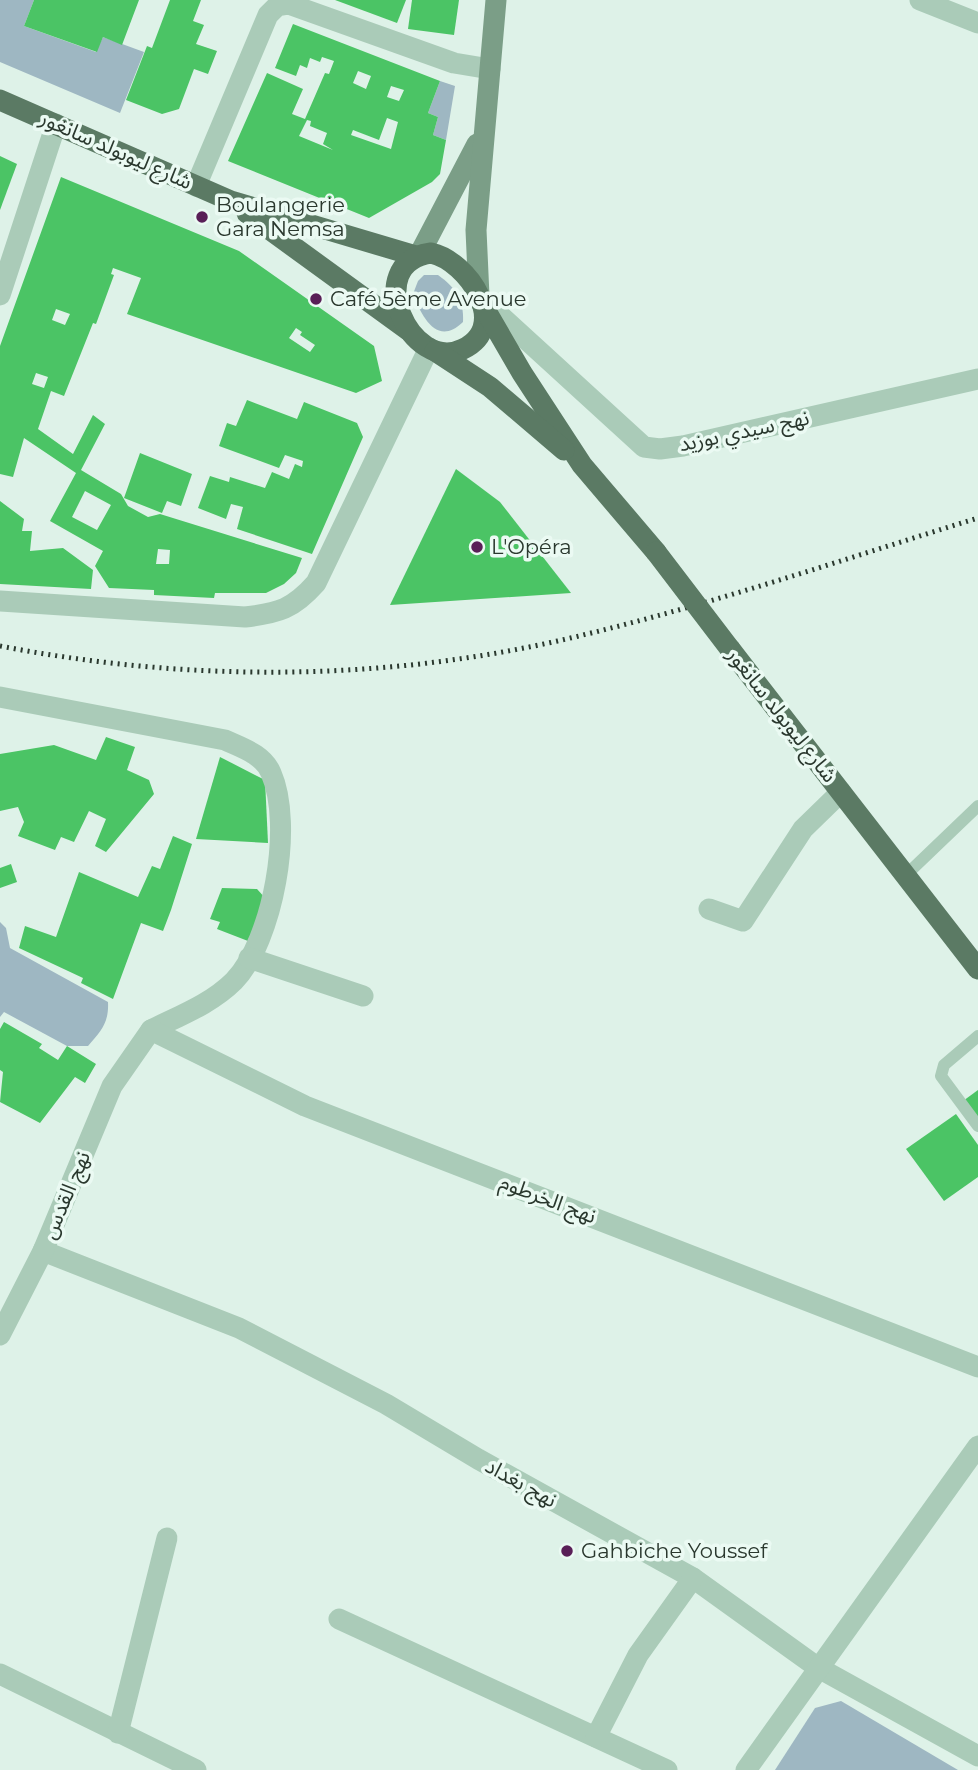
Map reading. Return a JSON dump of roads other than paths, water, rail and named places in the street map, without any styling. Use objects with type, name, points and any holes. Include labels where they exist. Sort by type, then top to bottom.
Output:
[{"type":"main road","points":[[431,349],[448,353],[462,350],[474,343],[481,331],[484,317],[480,299],[476,230],[496,0]]},
{"type":"main road","name":"شارع ليوبولد سانغور","points":[[0,100],[231,201],[418,256],[443,256],[464,271],[522,373],[582,465],[656,552],[978,969]]},
{"type":"main road","points":[[418,256],[449,204],[483,133]]},
{"type":"main road","name":"شارع ليوبولد سانغور","points":[[231,201],[431,349],[490,387],[582,465]]},
{"type":"main road","name":"شارع ليوبولد سانغور","points":[[409,331],[397,304],[398,276],[405,265],[418,256]]},
{"type":"street","points":[[920,0],[978,23]]},
{"type":"street","points":[[196,186],[268,15],[276,6],[289,4],[454,63],[489,69]]},
{"type":"street","points":[[0,295],[56,124]]},
{"type":"street","name":"نهج سيدي بوزيد","points":[[480,299],[644,447],[660,449],[683,446],[978,379]]},
{"type":"street","points":[[0,601],[245,617],[277,613],[300,601],[316,583],[431,349]]},
{"type":"street","points":[[0,697],[225,740],[255,753],[271,771],[278,797],[280,851],[273,904],[249,958],[234,981],[205,1003],[151,1030]]},
{"type":"street","points":[[709,909],[743,921],[803,829],[841,792]]},
{"type":"street","points":[[249,958],[363,996]]},
{"type":"street","name":"نهج القدس","points":[[0,1335],[43,1251],[112,1086],[151,1030]]},
{"type":"street","name":"نهج الخرطوم","points":[[151,1030],[305,1106],[978,1367]]},
{"type":"street","name":"نهج بغداد","points":[[43,1251],[239,1328],[386,1404],[478,1459],[693,1578],[817,1667],[978,1756]]},
{"type":"street","points":[[746,1770],[817,1667],[978,1446]]},
{"type":"street","points":[[118,1733],[167,1538]]},
{"type":"street","points":[[596,1737],[638,1655],[693,1578]]},
{"type":"street","points":[[339,1619],[667,1770]]},
{"type":"street","points":[[0,1674],[118,1733],[170,1765],[196,1770]]},
{"type":"lane","points":[[906,876],[978,806]]},
{"type":"lane","points":[[978,1055],[974,1040],[944,1065],[941,1076],[978,1126]]},
{"type":"railway","points":[[0,646],[72,658],[218,671],[292,672],[438,662],[511,650],[633,622],[978,518]]},
{"type":"place","name":"Boulangerie Gara Nemsa","points":[[202,217]]},
{"type":"place","name":"Café 5ème Avenue","points":[[316,299]]},
{"type":"place","name":"L'Opéra","points":[[477,547]]},
{"type":"place","name":"Gahbiche Youssef","points":[[567,1551]]}]
